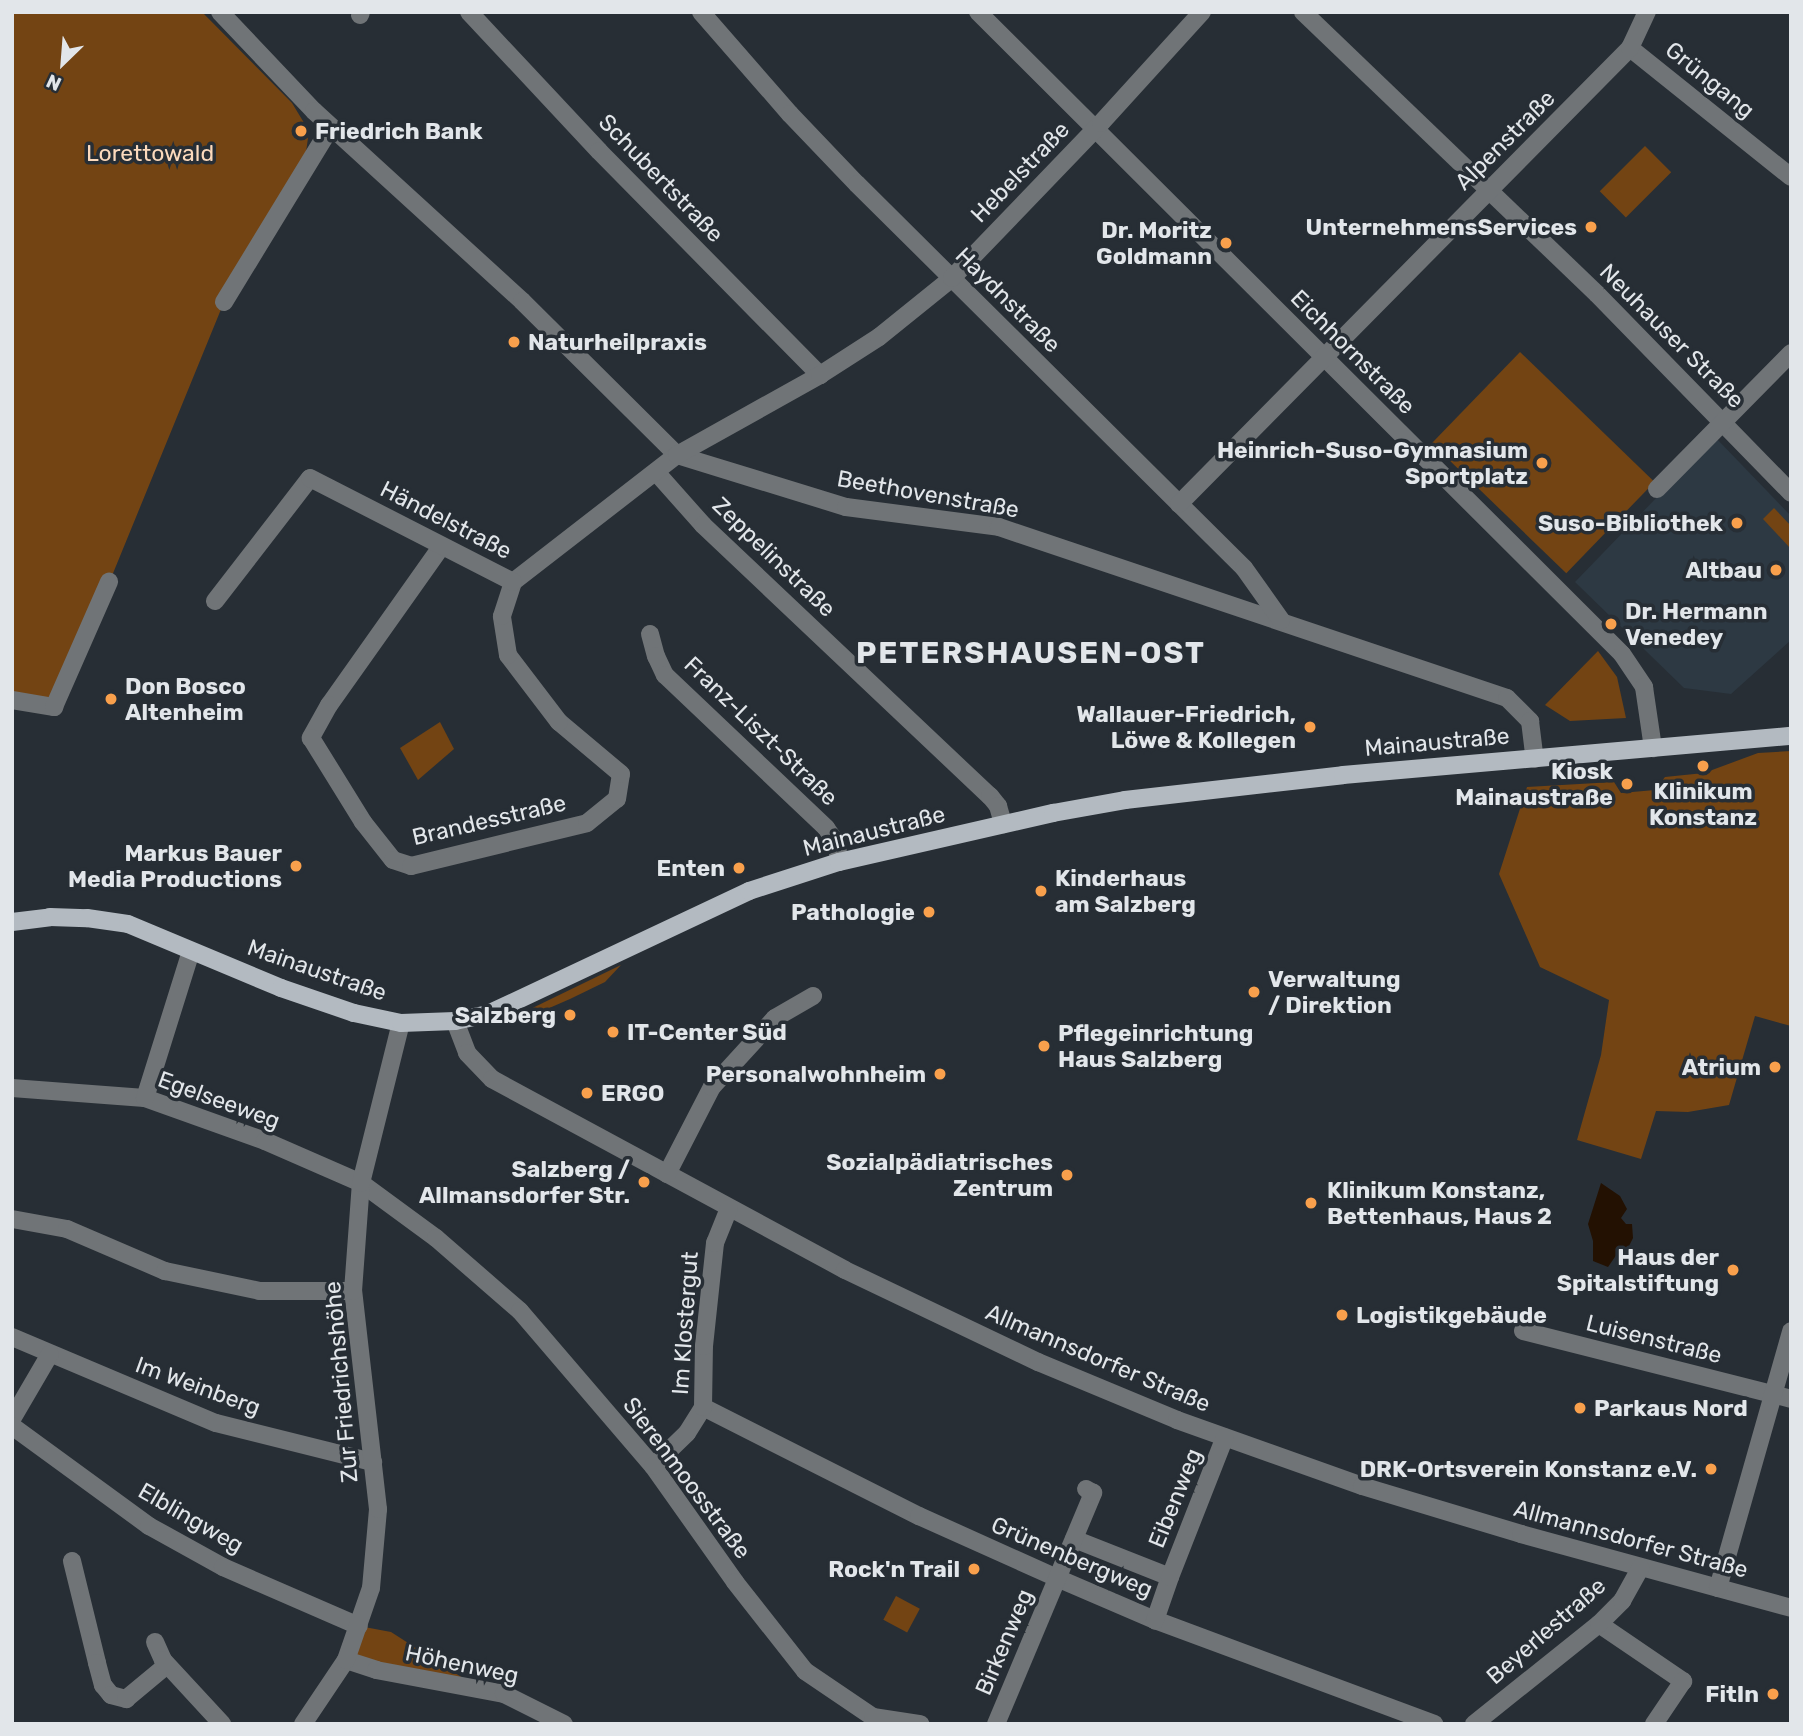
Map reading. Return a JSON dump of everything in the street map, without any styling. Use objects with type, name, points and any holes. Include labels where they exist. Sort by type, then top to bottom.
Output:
[{"type":"main road","name":"Mainaustraße","points":[[12,922],[50,917],[87,918],[128,924],[293,992],[354,1013],[401,1023],[455,1021],[488,1014],[750,891],[839,862],[1003,824],[1125,800],[1240,786],[1791,736]]},
{"type":"street","name":"Beethovenstraße","points":[[220,12],[331,127],[522,301],[677,455],[846,507],[999,527],[1507,698],[1530,721],[1535,759]]},
{"type":"street","name":"Schubertstraße","points":[[469,12],[599,151],[820,375]]},
{"type":"street","name":"Haydnstraße","points":[[701,12],[790,114],[1244,568],[1281,620]]},
{"type":"street","name":"Eichhornstraße","points":[[978,12],[1094,131],[1622,654],[1644,687],[1653,748]]},
{"type":"street","name":"Hebelstraße","points":[[677,455],[820,375],[879,337],[952,278],[1094,131],[1202,12]]},
{"type":"street","name":"Neuhauser Straße","points":[[1303,12],[1490,190],[1791,493]]},
{"type":"street","name":"Alpenstraße","points":[[1179,504],[1630,48],[1647,12]]},
{"type":"street","name":"Grüngang","points":[[1630,48],[1791,177]]},
{"type":"street","points":[[224,302],[331,127]]},
{"type":"street","points":[[1657,489],[1791,353]]},
{"type":"street","name":"Händelstraße","points":[[215,601],[310,478],[513,582],[677,455]]},
{"type":"street","name":"Zeppelinstraße","points":[[656,472],[704,525],[990,796],[998,806],[1003,824]]},
{"type":"street","name":"Brandesstraße","points":[[441,547],[329,705],[311,738],[357,813],[382,850],[393,860],[411,866],[587,823],[617,799],[621,774],[559,722],[508,655],[502,616],[513,582]]},
{"type":"street","points":[[12,700],[54,707],[109,582]]},
{"type":"street","name":"Franz-Liszt-Straße","points":[[650,634],[665,675],[826,828],[837,844],[839,862]]},
{"type":"street","points":[[145,1098],[191,951]]},
{"type":"street","points":[[667,1174],[712,1087],[775,1018],[813,996]]},
{"type":"street","name":"Allmannsdorfer Straße","points":[[455,1021],[467,1053],[492,1079],[729,1209],[965,1329],[1122,1398],[1362,1486],[1640,1568],[1791,1608]]},
{"type":"street","name":"Zur Friedrichshöhe","points":[[303,1724],[345,1660],[371,1588],[377,1509],[353,1291],[360,1184],[401,1023]]},
{"type":"street","name":"Egelseeweg","points":[[12,1088],[32,1087],[145,1098],[265,1142],[360,1184]]},
{"type":"street","name":"Sierenmoosstraße","points":[[360,1184],[436,1238],[520,1311],[653,1466],[735,1582],[805,1671],[873,1717],[920,1724]]},
{"type":"street","name":"Im Klostergut","points":[[653,1466],[687,1433],[703,1407],[704,1346],[715,1243],[729,1209]]},
{"type":"street","points":[[12,1219],[67,1229],[165,1271],[260,1291],[353,1291]]},
{"type":"street","name":"Luisenstraße","points":[[1522,1331],[1791,1399]]},
{"type":"street","points":[[1718,1588],[1791,1331]]},
{"type":"street","name":"Im Weinberg","points":[[12,1337],[216,1423],[373,1462]]},
{"type":"street","points":[[12,1419],[50,1354]]},
{"type":"street","name":"Grünenbergweg","points":[[703,1407],[919,1516],[1057,1578],[1155,1620],[1434,1724]]},
{"type":"street","name":"Elblingweg","points":[[12,1426],[149,1526],[223,1567],[359,1626]]},
{"type":"street","name":"Eibenweg","points":[[1155,1620],[1225,1437]]},
{"type":"street","name":"Birkenweg","points":[[996,1724],[1093,1493],[1086,1489]]},
{"type":"street","points":[[1074,1539],[1170,1577]]},
{"type":"street","points":[[72,1561],[103,1685],[111,1695],[126,1699],[167,1665]]},
{"type":"street","name":"Beyerlestraße","points":[[1474,1724],[1599,1624],[1622,1601],[1640,1568]]},
{"type":"street","points":[[1599,1624],[1683,1681],[1654,1724]]},
{"type":"street","points":[[155,1642],[167,1665],[222,1724]]},
{"type":"street","name":"Höhenweg","points":[[345,1660],[389,1673],[504,1694],[564,1724]]},
{"type":"shaded area","points":[[1715,437],[1791,516],[1791,640],[1731,694],[1684,688],[1575,582]]},
{"type":"shaded area","points":[[1601,1183],[1620,1196],[1627,1209],[1621,1218],[1626,1224],[1632,1224],[1633,1238],[1625,1254],[1617,1254],[1608,1267],[1593,1261],[1593,1241],[1588,1224]]},
{"type":"green space","name":"Lorettowald","points":[[12,12],[202,12],[292,103],[309,131],[306,152],[224,302],[98,610],[54,707],[12,700]]},
{"type":"green space","points":[[1645,146],[1671,172],[1626,217],[1600,191]]},
{"type":"green space","name":"Heinrich-Suso-Gymnasium Sportplatz","points":[[1520,352],[1655,482],[1566,573],[1432,443]]},
{"type":"green space","points":[[1774,508],[1791,526],[1790,548],[1763,519]]},
{"type":"green space","points":[[1598,651],[1617,677],[1626,718],[1570,721],[1545,705]]},
{"type":"green space","points":[[440,722],[454,749],[418,780],[400,748]]},
{"type":"green space","points":[[1791,751],[1791,1026],[1755,1016],[1729,1105],[1688,1112],[1656,1111],[1641,1159],[1577,1140],[1601,1055],[1609,1000],[1540,967],[1499,874],[1527,787],[1614,782],[1621,793],[1655,790],[1665,777],[1704,773],[1758,753]]},
{"type":"green space","points":[[621,965],[605,982],[570,999],[547,1009],[518,1015]]},
{"type":"green space","points":[[896,1596],[920,1609],[907,1633],[883,1620]]},
{"type":"green space","points":[[359,1626],[391,1632],[480,1689],[347,1659]]},
{"type":"place","name":"Friedrich Bank","points":[[301,131]]},
{"type":"place","name":"UnternehmensServices","points":[[1591,227]]},
{"type":"place","name":"Dr. Moritz Goldmann","points":[[1226,243]]},
{"type":"place","name":"Naturheilpraxis","points":[[514,342]]},
{"type":"place","name":"Heinrich-Suso-Gymnasium Sportplatz","points":[[1542,463]]},
{"type":"place","name":"Suso-Bibliothek","points":[[1737,523]]},
{"type":"place","name":"Altbau","points":[[1776,570]]},
{"type":"place","name":"Dr. Hermann Venedey","points":[[1611,624]]},
{"type":"place","name":"Don Bosco Altenheim","points":[[111,699]]},
{"type":"place","name":"Wallauer-Friedrich, Löwe & Kollegen","points":[[1310,727]]},
{"type":"place","name":"Klinikum Konstanz","points":[[1703,766]]},
{"type":"place","name":"Kiosk Mainaustraße","points":[[1627,784]]},
{"type":"place","name":"Markus Bauer Media Productions","points":[[296,866]]},
{"type":"place","name":"Enten","points":[[739,868]]},
{"type":"place","name":"Kinderhaus am Salzberg","points":[[1041,891]]},
{"type":"place","name":"Pathologie","points":[[929,912]]},
{"type":"place","name":"Verwaltung / Direktion","points":[[1254,992]]},
{"type":"place","name":"Salzberg","points":[[570,1015]]},
{"type":"place","name":"IT-Center Süd","points":[[613,1032]]},
{"type":"place","name":"Pflegeinrichtung Haus Salzberg","points":[[1044,1046]]},
{"type":"place","name":"Atrium","points":[[1775,1067]]},
{"type":"place","name":"Personalwohnheim","points":[[940,1074]]},
{"type":"place","name":"ERGO","points":[[587,1093]]},
{"type":"place","name":"Sozialpädiatrisches Zentrum","points":[[1067,1175]]},
{"type":"place","name":"Salzberg / Allmansdorfer Str.","points":[[644,1182]]},
{"type":"place","name":"Klinikum Konstanz, Bettenhaus, Haus 2","points":[[1311,1203]]},
{"type":"place","name":"Haus der Spitalstiftung","points":[[1733,1270]]},
{"type":"place","name":"Logistikgebäude","points":[[1342,1315]]},
{"type":"place","name":"Parkaus Nord","points":[[1580,1408]]},
{"type":"place","name":"DRK-Ortsverein Konstanz e.V.","points":[[1711,1469]]},
{"type":"place","name":"Rock'n Trail","points":[[974,1569]]},
{"type":"place","name":"FitIn","points":[[1773,1694]]},
{"type":"district","name":"PETERSHAUSEN-OST","points":[[1031,653]]}]
